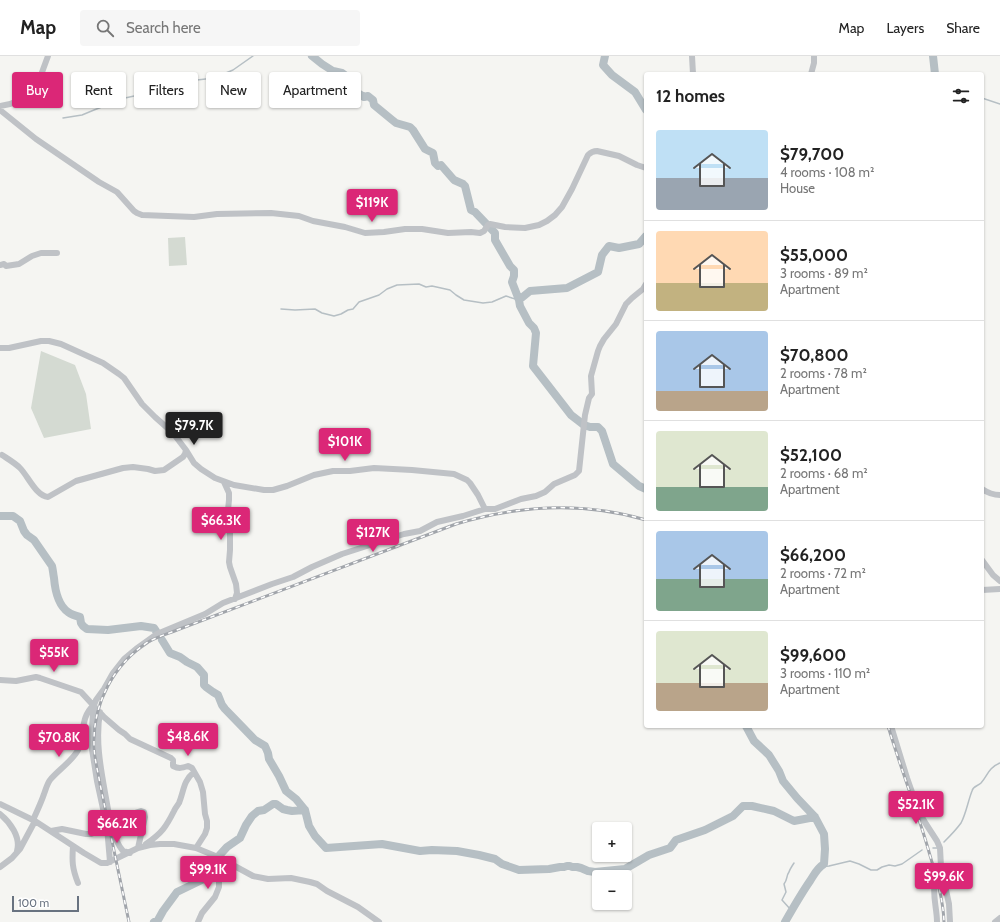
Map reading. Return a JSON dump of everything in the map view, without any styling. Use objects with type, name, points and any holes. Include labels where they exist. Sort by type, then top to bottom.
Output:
[{"type":"street","points":[[0,106],[10,104],[34,94],[48,56]]},
{"type":"street","points":[[692,56],[693,72]]},
{"type":"street","points":[[812,72],[814,56]]},
{"type":"street","points":[[0,110],[36,139],[116,192],[134,211],[142,215],[194,217],[217,214],[271,213],[299,216],[313,221],[345,226],[364,233],[422,229],[448,233],[480,233],[490,224],[505,227],[525,228],[539,225],[548,221],[562,207],[590,152],[597,151],[619,156],[644,167]]},
{"type":"street","points":[[0,264],[4,264],[6,266],[19,264],[32,256],[42,253],[57,253]]},
{"type":"street","points":[[130,852],[123,851],[109,825],[97,781],[91,743],[94,705],[113,673],[124,659],[157,634],[205,614],[223,603],[293,577],[342,554],[404,534],[420,531],[437,522],[485,509],[495,509],[521,499],[536,496],[546,492],[554,484],[575,475],[579,471],[586,414],[589,398],[592,394],[591,376],[598,351],[604,339],[616,324],[626,304],[644,287]]},
{"type":"street","points":[[0,348],[9,348],[41,341],[48,341],[61,344],[103,363],[119,374],[128,383],[142,404],[155,418],[173,433],[194,463],[210,476],[224,482],[248,488],[274,490],[314,475],[333,471],[350,471],[374,468],[454,474],[470,483],[485,509]]},
{"type":"street","points":[[2,455],[22,469],[29,481],[41,494],[48,496],[76,481],[123,468],[132,467],[164,470],[183,457],[186,450]]},
{"type":"street","points":[[224,482],[229,493],[230,500],[228,510],[230,532],[229,562],[236,584],[237,593],[235,599]]},
{"type":"street","points":[[984,490],[994,495],[1000,495]]},
{"type":"street","points":[[984,563],[993,575],[1000,581]]},
{"type":"street","points":[[984,590],[1000,589]]},
{"type":"street","points":[[0,680],[16,681],[36,677],[81,692],[104,717],[130,739],[171,758],[173,760],[173,766],[176,768],[190,766],[200,782],[207,821],[205,834],[196,848]]},
{"type":"street","points":[[0,867],[16,854],[22,845],[34,820],[48,782],[61,767],[69,762],[79,748],[83,723],[90,709],[94,705]]},
{"type":"street","points":[[100,712],[98,730],[99,762],[108,808],[110,862]]},
{"type":"street","points":[[892,728],[919,812],[939,845],[949,904],[950,922]]},
{"type":"street","points":[[0,804],[34,820],[73,846],[104,864],[141,847],[160,833],[166,826],[179,803],[188,777],[194,772]]},
{"type":"street","points":[[52,831],[62,829],[91,834],[119,818],[141,811],[144,812],[145,817],[141,847]]},
{"type":"street","points":[[0,814],[4,817],[18,838],[16,854]]},
{"type":"street","points":[[141,847],[160,844],[174,844],[196,848],[227,861],[253,876],[261,878],[290,878],[317,884],[327,891],[358,907],[379,922]]},
{"type":"street","points":[[73,846],[73,871],[78,883]]},
{"type":"street","points":[[198,922],[202,913],[215,897],[219,887],[220,876],[227,861]]},
{"type":"street","points":[[937,922],[934,887],[936,877],[942,867]]},
{"type":"street","points":[[995,922],[1000,918]]},
{"type":"shaded area","points":[[185,237],[187,265],[169,266],[168,238]]},
{"type":"shaded area","points":[[41,351],[75,365],[86,394],[91,429],[44,438],[31,408]]},
{"type":"waterway","points":[[63,118],[82,115],[125,98],[175,87],[197,80],[214,78],[233,70],[253,56]]},
{"type":"waterway","points":[[312,56],[333,71],[342,73],[346,76],[351,89],[364,97],[368,96],[373,100],[374,105],[396,123],[410,127],[425,149],[433,153],[435,163],[438,166],[441,165],[454,180],[465,186],[471,210],[475,212],[495,233],[495,240],[510,266],[514,270],[512,282],[520,306],[536,333],[533,366],[571,415],[584,425],[598,427],[602,431],[613,464],[639,486],[644,488]]},
{"type":"waterway","points":[[605,56],[603,65],[612,75],[635,92],[644,107]]},
{"type":"waterway","points":[[933,56],[935,72]]},
{"type":"waterway","points":[[984,99],[1000,104]]},
{"type":"waterway","points":[[519,300],[530,291],[567,288],[598,272],[602,255],[609,246],[619,248],[639,244],[644,238]]},
{"type":"waterway","points":[[281,309],[315,309],[322,313],[334,316],[353,309],[359,302],[379,295],[387,289],[397,285],[419,284],[426,287],[432,286],[450,290],[464,300],[483,303],[492,302],[506,296],[519,300]]},
{"type":"waterway","points":[[0,516],[13,516],[20,521],[24,531],[34,540],[52,566],[59,601],[70,613],[80,617],[81,623],[87,629],[108,630],[141,626],[154,628],[156,631]]},
{"type":"waterway","points":[[162,640],[170,653],[197,667],[204,675],[204,685],[218,695],[225,709],[255,740],[265,746],[269,759],[286,791],[296,799],[305,810],[309,826],[315,836],[326,848],[382,844],[420,851],[457,851],[479,855],[495,859],[502,864],[519,870],[549,869],[570,866],[595,872],[625,869],[649,855],[670,848],[676,840],[705,830],[733,816],[743,806],[752,806],[774,811],[794,821],[815,817]]},
{"type":"waterway","points":[[747,728],[754,741],[769,755],[779,771],[783,781],[815,817],[824,834],[824,864],[816,872],[785,922]]},
{"type":"waterway","points":[[944,842],[961,823],[973,788],[981,783],[993,767],[1000,763]]},
{"type":"waterway","points":[[154,922],[158,920],[177,892],[214,873],[215,861],[217,858],[227,847],[240,838],[246,825],[252,816],[258,811],[264,810],[273,804],[276,804],[283,809],[292,811],[305,810]]},
{"type":"waterway","points":[[819,867],[850,861],[871,870],[877,870],[889,865],[895,866],[902,864],[922,850]]},
{"type":"waterway","points":[[791,910],[782,900],[786,892],[784,884],[794,863]]},
{"type":"railway","points":[[129,922],[95,759],[94,744],[97,714],[108,686],[125,661],[136,651],[148,642],[162,636],[456,524],[503,513],[527,509],[551,508],[598,510],[644,520]]},
{"type":"railway","points":[[889,728],[935,873],[942,902],[944,922]]}]
